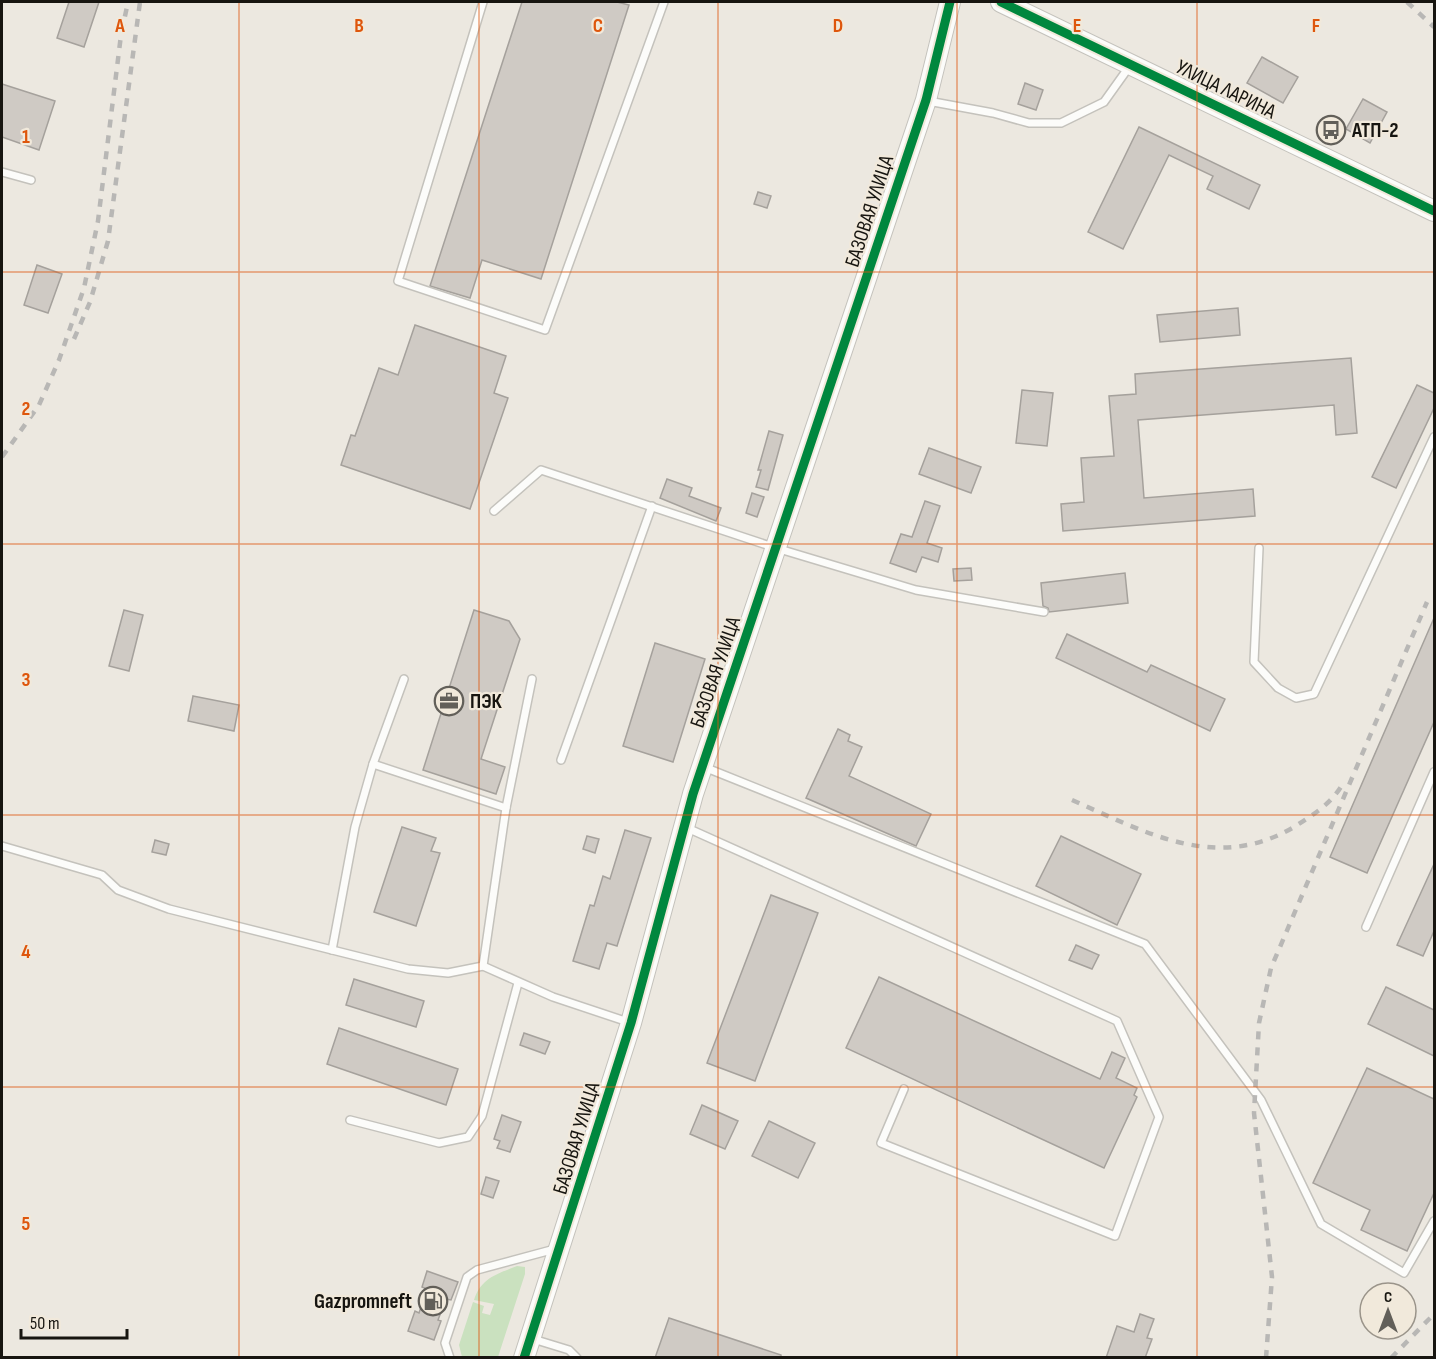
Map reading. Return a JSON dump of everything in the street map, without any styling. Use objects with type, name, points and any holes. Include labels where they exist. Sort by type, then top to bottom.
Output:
[{"type":"street","name":"БАЗОВАЯ УЛИЦА","points":[[524,1358],[631,1023],[683,826],[926,100],[950,2]]},
{"type":"street","name":"УЛИЦА ЛАРИНА","points":[[1001,2],[1434,211]]},
{"type":"lane","points":[[483,2],[398,281],[545,330],[664,2]]},
{"type":"lane","points":[[926,100],[993,113],[1029,123],[1061,123],[1104,102],[1131,63]]},
{"type":"lane","points":[[2,172],[31,180]]},
{"type":"lane","points":[[1259,548],[1254,662],[1278,688],[1296,698],[1314,694],[1434,437]]},
{"type":"lane","points":[[494,511],[541,470],[776,548],[916,590],[1044,612]]},
{"type":"lane","points":[[561,760],[652,506]]},
{"type":"lane","points":[[332,950],[355,828],[373,764],[404,679]]},
{"type":"lane","points":[[483,966],[506,808],[532,679]]},
{"type":"lane","points":[[373,764],[506,808]]},
{"type":"lane","points":[[702,766],[1145,944],[1261,1100],[1321,1224],[1404,1273],[1434,1221]]},
{"type":"lane","points":[[1366,927],[1434,772]]},
{"type":"lane","points":[[683,826],[1117,1021],[1159,1117],[1115,1236],[881,1143],[904,1089]]},
{"type":"lane","points":[[2,846],[102,875],[118,890],[169,909],[408,969],[448,973],[483,966],[518,983],[631,1023]]},
{"type":"lane","points":[[350,1120],[439,1143],[468,1137],[482,1116],[518,983]]},
{"type":"lane","points":[[450,1358],[445,1343],[467,1277],[477,1270],[560,1248]]},
{"type":"lane","points":[[531,1338],[569,1350],[577,1358]]},
{"type":"green space","points":[[517,1266],[525,1267],[525,1274],[498,1357],[462,1357],[459,1345],[473,1302],[484,1306],[482,1313],[490,1315],[494,1304],[474,1300],[477,1293],[485,1282]]},
{"type":"building","points":[[69,2],[99,2],[84,47],[57,38]]},
{"type":"building","points":[[522,2],[617,2],[629,5],[541,279],[482,260],[470,298],[430,286]]},
{"type":"building","points":[[1262,57],[1298,77],[1283,103],[1247,83]]},
{"type":"building","points":[[1025,83],[1043,90],[1036,110],[1018,104]]},
{"type":"building","points":[[2,84],[55,101],[39,150],[2,137]]},
{"type":"building","points":[[1363,99],[1387,112],[1370,143],[1346,129]]},
{"type":"building","points":[[1139,127],[1260,185],[1249,209],[1207,189],[1213,176],[1169,155],[1123,249],[1088,232]]},
{"type":"building","points":[[758,192],[771,196],[767,208],[754,204]]},
{"type":"building","points":[[37,265],[62,274],[48,313],[24,305]]},
{"type":"building","points":[[1238,308],[1240,335],[1160,342],[1157,315]]},
{"type":"building","points":[[415,325],[506,356],[494,393],[508,398],[470,509],[341,465],[351,435],[355,436],[379,368],[398,375]]},
{"type":"building","points":[[1351,358],[1357,433],[1336,435],[1334,405],[1138,420],[1144,498],[1253,489],[1255,516],[1063,531],[1061,504],[1084,502],[1081,458],[1114,456],[1109,396],[1136,394],[1135,374]]},
{"type":"building","points":[[1417,385],[1434,393],[1434,408],[1396,488],[1372,477]]},
{"type":"building","points":[[1022,390],[1053,393],[1047,446],[1016,443]]},
{"type":"building","points":[[769,431],[783,435],[768,490],[756,487],[761,470],[758,470]]},
{"type":"building","points":[[929,448],[981,467],[971,493],[919,474]]},
{"type":"building","points":[[667,479],[692,488],[689,496],[721,508],[716,521],[660,498]]},
{"type":"building","points":[[752,493],[764,497],[757,517],[746,513]]},
{"type":"building","points":[[925,501],[940,506],[927,543],[942,548],[938,562],[922,557],[916,572],[890,563],[901,534],[912,537]]},
{"type":"building","points":[[971,568],[972,580],[954,581],[953,569]]},
{"type":"building","points":[[1125,573],[1128,603],[1049,612],[1048,608],[1043,606],[1041,583]]},
{"type":"building","points":[[124,610],[143,615],[129,671],[109,666]]},
{"type":"building","points":[[474,610],[509,621],[520,639],[481,759],[505,767],[496,794],[423,770]]},
{"type":"building","points":[[1434,618],[1434,722],[1367,873],[1330,857]]},
{"type":"building","points":[[1067,634],[1147,672],[1151,665],[1225,699],[1210,731],[1056,658]]},
{"type":"building","points":[[655,643],[705,659],[673,762],[623,746]]},
{"type":"building","points":[[193,696],[239,705],[234,731],[188,721]]},
{"type":"building","points":[[838,729],[850,735],[848,741],[862,747],[849,776],[931,814],[916,846],[806,798]]},
{"type":"building","points":[[402,827],[436,838],[431,851],[440,853],[416,926],[374,912]]},
{"type":"building","points":[[625,830],[651,838],[617,946],[607,943],[599,969],[573,961],[590,905],[594,906],[603,876],[610,879]]},
{"type":"building","points":[[587,836],[599,839],[595,853],[583,849]]},
{"type":"building","points":[[1061,836],[1141,874],[1117,925],[1036,886]]},
{"type":"building","points":[[155,840],[169,844],[166,855],[152,852]]},
{"type":"building","points":[[1434,864],[1434,931],[1423,956],[1397,945]]},
{"type":"building","points":[[771,895],[818,913],[755,1081],[707,1063]]},
{"type":"building","points":[[1076,945],[1099,955],[1092,969],[1069,960]]},
{"type":"building","points":[[879,977],[1100,1079],[1112,1052],[1125,1058],[1116,1078],[1137,1088],[1134,1095],[1137,1097],[1104,1168],[846,1048]]},
{"type":"building","points":[[354,979],[424,1001],[416,1027],[346,1005]]},
{"type":"building","points":[[1386,987],[1434,1010],[1434,1056],[1368,1024]]},
{"type":"building","points":[[339,1028],[458,1069],[446,1105],[327,1064]]},
{"type":"building","points":[[524,1033],[550,1042],[545,1054],[520,1045]]},
{"type":"building","points":[[1367,1068],[1434,1099],[1434,1193],[1407,1251],[1361,1230],[1370,1210],[1313,1183]]},
{"type":"building","points":[[702,1105],[738,1121],[725,1149],[690,1134]]},
{"type":"building","points":[[502,1115],[521,1122],[510,1152],[497,1148],[500,1141],[494,1139]]},
{"type":"building","points":[[769,1121],[815,1143],[798,1178],[752,1156]]},
{"type":"building","points":[[486,1177],[499,1181],[493,1198],[481,1194]]},
{"type":"building","points":[[427,1271],[458,1282],[451,1300],[446,1299],[434,1340],[408,1331],[415,1311],[419,1313],[427,1289],[422,1287]]},
{"type":"building","points":[[1140,1314],[1154,1319],[1147,1338],[1152,1339],[1145,1358],[1106,1358],[1117,1326],[1134,1332]]},
{"type":"building","points":[[669,1318],[781,1355],[781,1358],[655,1358]]},
{"type":"railway","points":[[2,457],[39,405],[59,360],[84,288],[98,221],[121,35],[128,2]]},
{"type":"railway","points":[[74,339],[90,302],[108,241],[140,2]]},
{"type":"railway","points":[[1407,2],[1434,27]]},
{"type":"railway","points":[[1266,1358],[1272,1277],[1254,1113],[1259,1023],[1271,968],[1427,602]]},
{"type":"railway","points":[[1072,800],[1154,835],[1181,843],[1209,847],[1237,847],[1265,840],[1294,827],[1327,803],[1342,785]]},
{"type":"railway","points":[[1391,1358],[1434,1314]]},
{"type":"cycle path","points":[[524,1358],[631,1023],[693,794],[926,100],[950,2]]},
{"type":"cycle path","points":[[1001,2],[1434,211]]},
{"type":"place","name":"АТП-2","points":[[1331,130]]},
{"type":"place","name":"ПЭК","points":[[449,701]]},
{"type":"place","name":"Gazpromneft","points":[[433,1301]]}]
